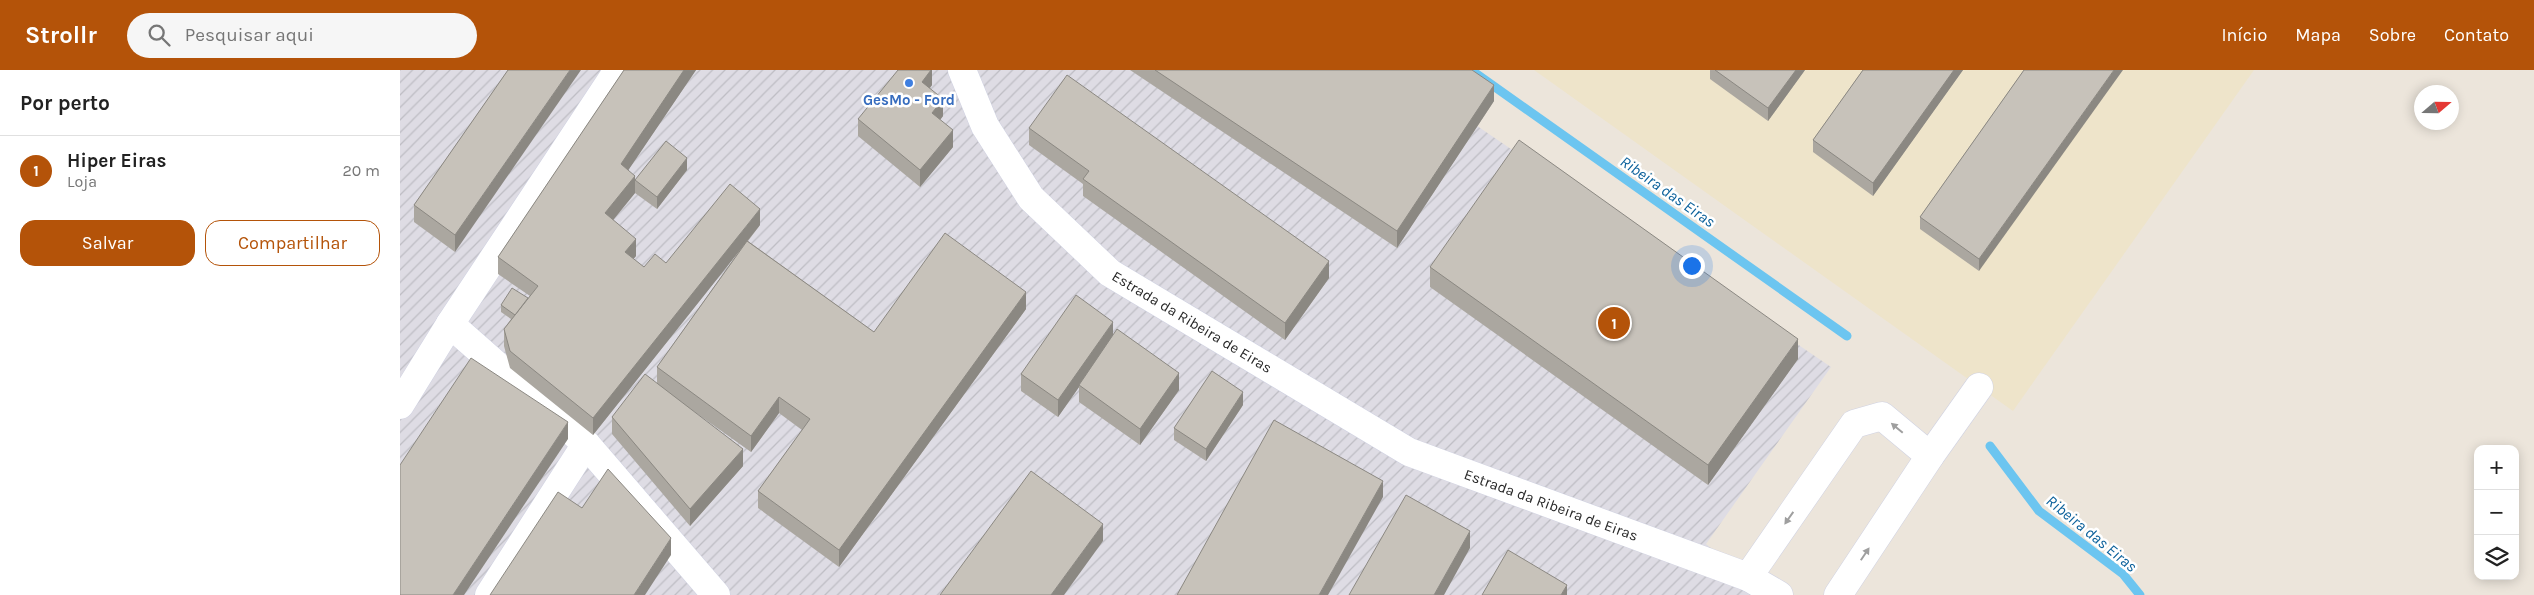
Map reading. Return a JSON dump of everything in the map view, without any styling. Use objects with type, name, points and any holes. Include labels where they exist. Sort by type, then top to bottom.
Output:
[{"type":"street","points":[[400,405],[450,324],[618,70]]},
{"type":"street","name":"Estrada da Ribeira de Eiras","points":[[962,70],[985,126],[1030,198],[1110,273],[1409,452],[1748,578],[1779,595]]},
{"type":"street","points":[[450,324],[586,444],[716,595]]},
{"type":"street","points":[[1838,595],[1930,456],[1979,387]]},
{"type":"street","points":[[1748,578],[1854,424],[1882,416],[1930,456]]},
{"type":"street","points":[[489,595],[586,444]]},
{"type":"shaded area","points":[[400,70],[1395,70],[1831,367],[1706,544],[1767,595],[400,595]]},
{"type":"shaded area","points":[[1534,70],[2254,70],[2013,411]]},
{"type":"building","points":[[508,70],[570,70],[455,235],[414,205]]},
{"type":"building","points":[[624,70],[684,70],[621,164],[635,176],[605,213],[636,239],[625,252],[644,267],[655,254],[666,263],[730,184],[760,209],[593,418],[510,351],[504,329],[538,286],[498,257]]},
{"type":"building","points":[[898,70],[931,70],[922,82],[943,99],[932,113],[953,130],[920,170],[858,119]]},
{"type":"building","points":[[1155,70],[1472,70],[1494,85],[1397,231]]},
{"type":"building","points":[[1715,70],[1796,70],[1768,108]]},
{"type":"building","points":[[1863,70],[1954,70],[1873,183],[1813,140]]},
{"type":"building","points":[[2024,70],[2114,70],[1979,259],[1920,217]]},
{"type":"building","points":[[1067,75],[1329,261],[1285,323],[1083,179],[1089,171],[1029,128]]},
{"type":"building","points":[[1519,140],[1798,339],[1708,465],[1430,267]]},
{"type":"building","points":[[666,141],[687,158],[657,197],[635,180]]},
{"type":"building","points":[[945,233],[1026,292],[839,550],[758,491],[810,419],[779,397],[751,436],[657,367],[747,241],[874,332]]},
{"type":"building","points":[[512,288],[528,298],[515,315],[501,305]]},
{"type":"building","points":[[1076,295],[1113,322],[1058,400],[1021,374]]},
{"type":"building","points":[[1117,329],[1179,373],[1140,429],[1079,385]]},
{"type":"building","points":[[471,358],[568,422],[453,595],[400,595],[400,465]]},
{"type":"building","points":[[1212,371],[1243,392],[1206,449],[1174,428]]},
{"type":"building","points":[[645,374],[743,449],[690,509],[612,417]]},
{"type":"building","points":[[1274,420],[1383,481],[1319,595],[1177,595]]},
{"type":"building","points":[[608,469],[671,538],[634,595],[490,595],[558,492],[582,508]]},
{"type":"building","points":[[1031,471],[1103,524],[1051,595],[940,595]]},
{"type":"building","points":[[1406,495],[1470,531],[1434,595],[1349,595]]},
{"type":"building","points":[[1508,550],[1567,585],[1561,595],[1482,595]]},
{"type":"waterway","name":"Ribeira das Eiras","points":[[1471,70],[1847,336]]},
{"type":"waterway","name":"Ribeira das Eiras","points":[[1990,446],[2039,511],[2123,574],[2140,595]]},
{"type":"place","name":"GesMo - Ford","points":[[909,83]]},
{"type":"place","name":"Hiper Eiras","points":[[1614,323]]}]
